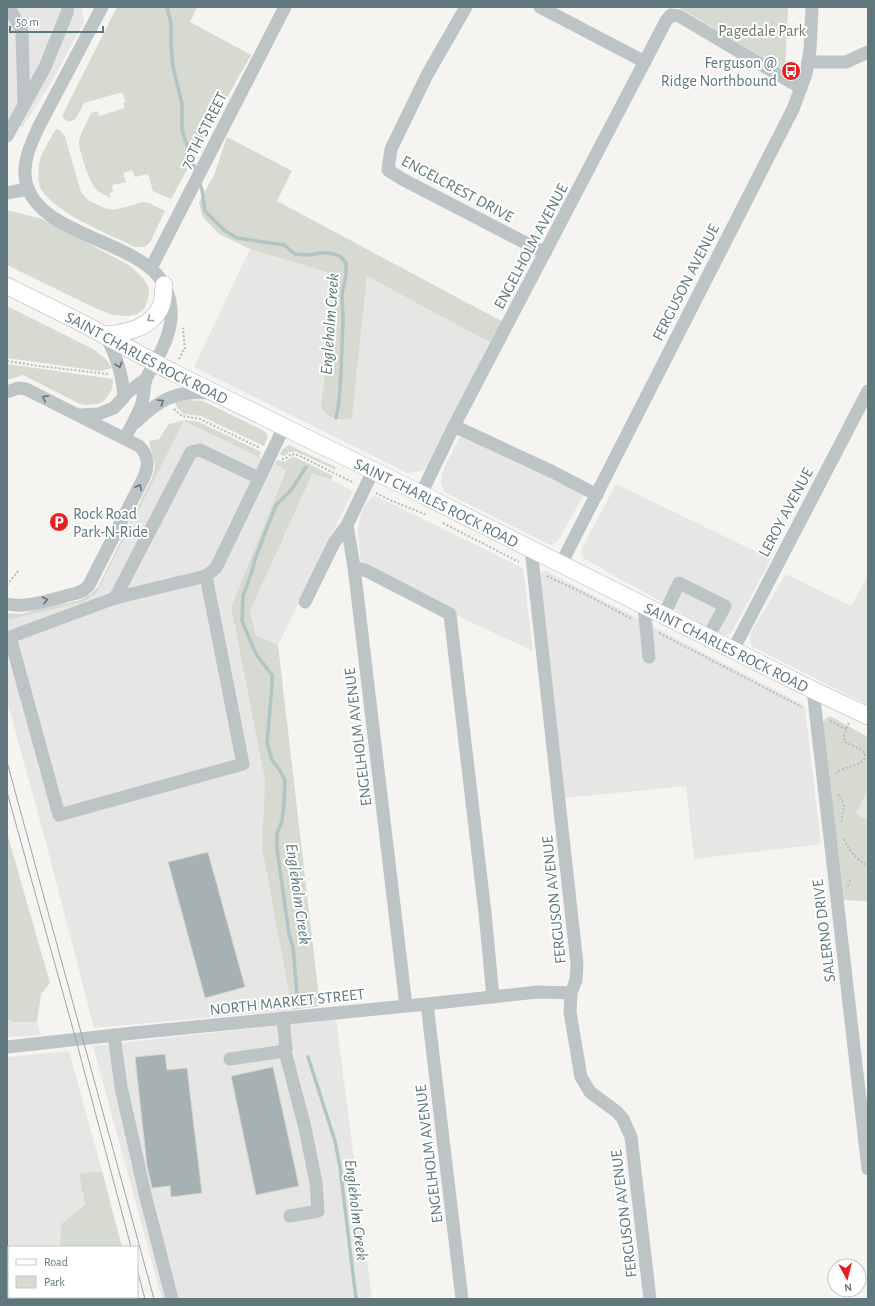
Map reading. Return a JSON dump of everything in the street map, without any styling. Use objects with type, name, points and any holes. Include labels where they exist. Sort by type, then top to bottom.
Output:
[{"type":"main road","points":[[106,335],[130,331],[149,321],[156,315],[163,300],[164,285]]},
{"type":"main road","name":"SAINT CHARLES ROCK ROAD","points":[[7,286],[106,335],[155,363],[214,393],[421,494],[861,713]]},
{"type":"street","points":[[9,7],[22,31],[24,104]]},
{"type":"street","points":[[9,132],[45,67],[67,13],[68,7]]},
{"type":"street","points":[[102,7],[30,145],[26,160],[25,174],[28,189],[37,205],[49,216],[129,255],[150,268],[160,278],[164,285],[169,299],[171,320],[170,330],[146,379],[141,403],[128,433]]},
{"type":"street","name":"70TH STREET","points":[[150,268],[196,182],[285,7]]},
{"type":"street","name":"ENGELCREST DRIVE","points":[[466,7],[427,74],[391,149],[388,170],[402,179],[545,253]]},
{"type":"street","points":[[540,7],[645,62]]},
{"type":"street","name":"FERGUSON AVENUE","points":[[561,564],[789,116],[806,74],[812,7]]},
{"type":"street","name":"ENGELHOLM AVENUE","points":[[421,494],[454,426],[666,21],[671,15],[679,16],[801,88]]},
{"type":"street","points":[[808,62],[846,62],[868,52]]},
{"type":"street","points":[[7,193],[28,189]]},
{"type":"street","points":[[106,335],[120,368],[124,397]]},
{"type":"street","points":[[80,415],[88,416],[114,408],[134,387],[146,379]]},
{"type":"street","points":[[7,392],[18,388],[26,389],[80,415],[128,433],[144,450],[147,471],[89,586],[78,593],[32,604],[7,604]]},
{"type":"street","name":"LEROY AVENUE","points":[[733,650],[868,391]]},
{"type":"street","points":[[128,433],[154,407],[168,398],[190,392],[214,393]]},
{"type":"street","points":[[454,426],[553,472],[597,495]]},
{"type":"street","points":[[206,576],[243,764],[59,815],[10,637],[115,598],[206,576],[216,568],[284,427]]},
{"type":"street","points":[[115,598],[191,452],[200,450],[259,478]]},
{"type":"street","points":[[305,602],[334,543],[347,525],[373,471]]},
{"type":"street","name":"ENGELHOLM AVENUE","points":[[347,525],[354,567],[406,1006]]},
{"type":"street","name":"FERGUSON AVENUE","points":[[531,549],[577,964],[576,976],[571,993],[570,1012],[581,1077],[590,1092],[617,1112],[623,1119],[630,1137],[650,1299]]},
{"type":"street","points":[[354,567],[367,571],[450,614],[486,913],[493,997]]},
{"type":"street","points":[[664,615],[679,583],[725,606],[708,637]]},
{"type":"street","points":[[644,606],[650,657]]},
{"type":"street","name":"SALERNO DRIVE","points":[[813,690],[868,1169]]},
{"type":"street","name":"NORTH MARKET STREET","points":[[7,1047],[537,992],[571,993]]},
{"type":"street","name":"ENGELHOLM AVENUE","points":[[427,1004],[462,1299]]},
{"type":"street","points":[[283,1018],[286,1049],[284,1051],[307,1136],[316,1183],[318,1211],[290,1216]]},
{"type":"street","points":[[114,1035],[121,1087],[140,1177],[172,1299]]},
{"type":"street","points":[[230,1059],[284,1051]]},
{"type":"path","points":[[7,361],[85,372],[114,373]]},
{"type":"path","points":[[171,403],[174,410],[182,416],[200,420],[263,449]]},
{"type":"path","points":[[279,457],[285,459],[291,454],[298,455],[355,484]]},
{"type":"path","points":[[378,494],[421,512]]},
{"type":"path","points":[[7,585],[18,570]]},
{"type":"path","points":[[835,777],[838,770],[860,763],[865,758],[864,753],[860,749],[845,742],[844,736],[861,713]]},
{"type":"path","points":[[837,792],[844,804],[844,815],[841,826]]},
{"type":"path","points":[[842,834],[848,848],[859,860],[868,866]]},
{"type":"shaded area","points":[[7,7],[82,7],[84,22],[52,81],[22,128],[7,121]]},
{"type":"shaded area","points":[[250,249],[340,276],[321,402],[352,418],[367,275],[491,343],[428,466],[422,471],[408,473],[194,367]]},
{"type":"shaded area","points":[[184,421],[286,469],[231,607],[265,780],[262,848],[292,1010],[94,1028],[45,839],[7,701],[7,620],[83,602],[96,594]]},
{"type":"shaded area","points":[[466,425],[589,486],[557,542],[554,544],[548,544],[446,493],[443,489],[441,481],[443,470]]},
{"type":"shaded area","points":[[314,472],[353,491],[278,645],[256,636],[250,611]]},
{"type":"shaded area","points":[[616,484],[771,559],[731,633],[727,635],[719,634],[583,558],[581,552],[583,546]]},
{"type":"shaded area","points":[[374,495],[523,568],[533,651],[363,572],[359,549],[358,529],[361,514],[365,505]]},
{"type":"shaded area","points":[[546,571],[802,704],[805,708],[821,844],[694,859],[686,786],[564,798],[540,580],[541,573]]},
{"type":"shaded area","points":[[786,574],[851,606],[868,575],[868,705],[753,647],[750,642],[751,632]]},
{"type":"shaded area","points":[[868,790],[868,820],[856,814]]},
{"type":"shaded area","points":[[7,1018],[13,1022],[37,1022],[41,1035],[7,1037]]},
{"type":"shaded area","points":[[336,1019],[372,1299],[162,1299],[93,1046]]},
{"type":"shaded area","points":[[69,1051],[102,1171],[79,1174],[85,1205],[61,1224],[60,1246],[8,1246],[8,1298],[89,1299],[7,1299],[7,1057]]},
{"type":"green space","points":[[117,7],[197,7],[190,22],[251,55],[171,199],[153,191],[148,174],[135,177],[132,170],[123,173],[126,182],[112,185],[113,192],[110,193],[111,198],[97,190],[90,180],[79,145],[81,135],[91,113],[97,111],[99,116],[125,108],[123,103],[126,102],[122,92],[84,103],[73,121],[66,120],[62,116]]},
{"type":"green space","name":"Pagedale Park","points":[[678,7],[788,7],[785,71]]},
{"type":"green space","points":[[56,129],[62,132],[65,137],[81,192],[88,200],[104,208],[113,210],[143,202],[149,203],[165,211],[150,242],[146,246],[135,247],[70,215],[58,207],[41,189],[38,178],[41,156]]},
{"type":"green space","points":[[227,137],[292,171],[277,201],[503,322],[491,343],[367,276],[352,418],[337,419],[328,415],[322,407],[321,402],[340,276],[250,249],[219,234],[202,216],[199,202],[214,175]]},
{"type":"green space","points":[[7,210],[42,219],[129,265],[143,278],[149,288],[148,299],[144,309],[138,314],[128,316],[113,315],[97,309],[7,265]]},
{"type":"green space","points":[[7,306],[93,349],[106,359],[112,368],[100,371],[7,358]]},
{"type":"green space","points":[[7,364],[113,379],[112,389],[105,400],[98,404],[80,404],[23,375],[7,380]]},
{"type":"green space","points":[[187,400],[203,401],[266,432],[268,437],[264,446],[201,416],[184,414],[178,409],[175,402]]},
{"type":"green space","points":[[185,420],[199,422],[261,452],[259,457],[184,421],[96,594],[83,602],[7,620],[7,613],[20,614],[80,600],[89,595],[98,587],[152,478],[155,466],[149,441],[159,439],[169,424]]},
{"type":"green space","points":[[289,445],[335,467],[336,470],[297,452],[290,452],[284,456],[280,454],[283,449]]},
{"type":"green space","points":[[292,457],[295,457],[333,476],[331,480],[313,473],[250,611],[256,636],[278,645],[320,1006],[292,1010],[262,848],[265,780],[231,607],[286,470],[275,464],[277,460],[285,462]]},
{"type":"green space","points":[[830,716],[868,737],[868,790],[856,814],[868,820],[868,901],[842,900],[822,725],[825,719]]},
{"type":"green space","points":[[7,833],[50,983],[41,994],[37,1022],[13,1022],[7,1018]]},
{"type":"green space","points":[[102,1171],[122,1246],[60,1246],[61,1224],[85,1205],[79,1174]]},
{"type":"building","points":[[208,852],[245,987],[205,998],[168,862]]},
{"type":"building","points":[[165,1054],[167,1070],[187,1068],[202,1193],[171,1197],[170,1186],[152,1188],[147,1166],[135,1057]]},
{"type":"building","points":[[273,1067],[299,1186],[256,1195],[231,1076]]},
{"type":"waterway","name":"Engleholm Creek","points":[[166,7],[171,23],[173,67],[182,104],[182,130],[196,172]]},
{"type":"waterway","name":"Engleholm Creek","points":[[199,182],[202,190],[205,211],[224,230],[237,238],[284,245],[295,254],[309,255],[330,253],[340,256],[346,263],[346,275],[342,294],[343,320],[341,372],[339,402],[336,418]]},
{"type":"waterway","name":"Engleholm Creek","points":[[297,994],[293,947],[289,934],[277,849],[277,834],[282,821],[285,781],[279,769],[272,760],[267,743],[272,675],[256,654],[242,621],[243,596],[255,559],[276,505],[292,489],[306,467]]},
{"type":"waterway","name":"Engleholm Creek","points":[[308,1057],[335,1141],[340,1167],[356,1299]]},
{"type":"tram line","points":[[7,762],[154,1299]]},
{"type":"tram line","points":[[7,792],[76,1040],[131,1246]]},
{"type":"tram line","points":[[138,1273],[145,1299]]},
{"type":"place","name":"Ferguson @ Ridge Northbound","points":[[791,71]]},
{"type":"place","name":"Rock Road Park-N-Ride","points":[[59,522]]}]
